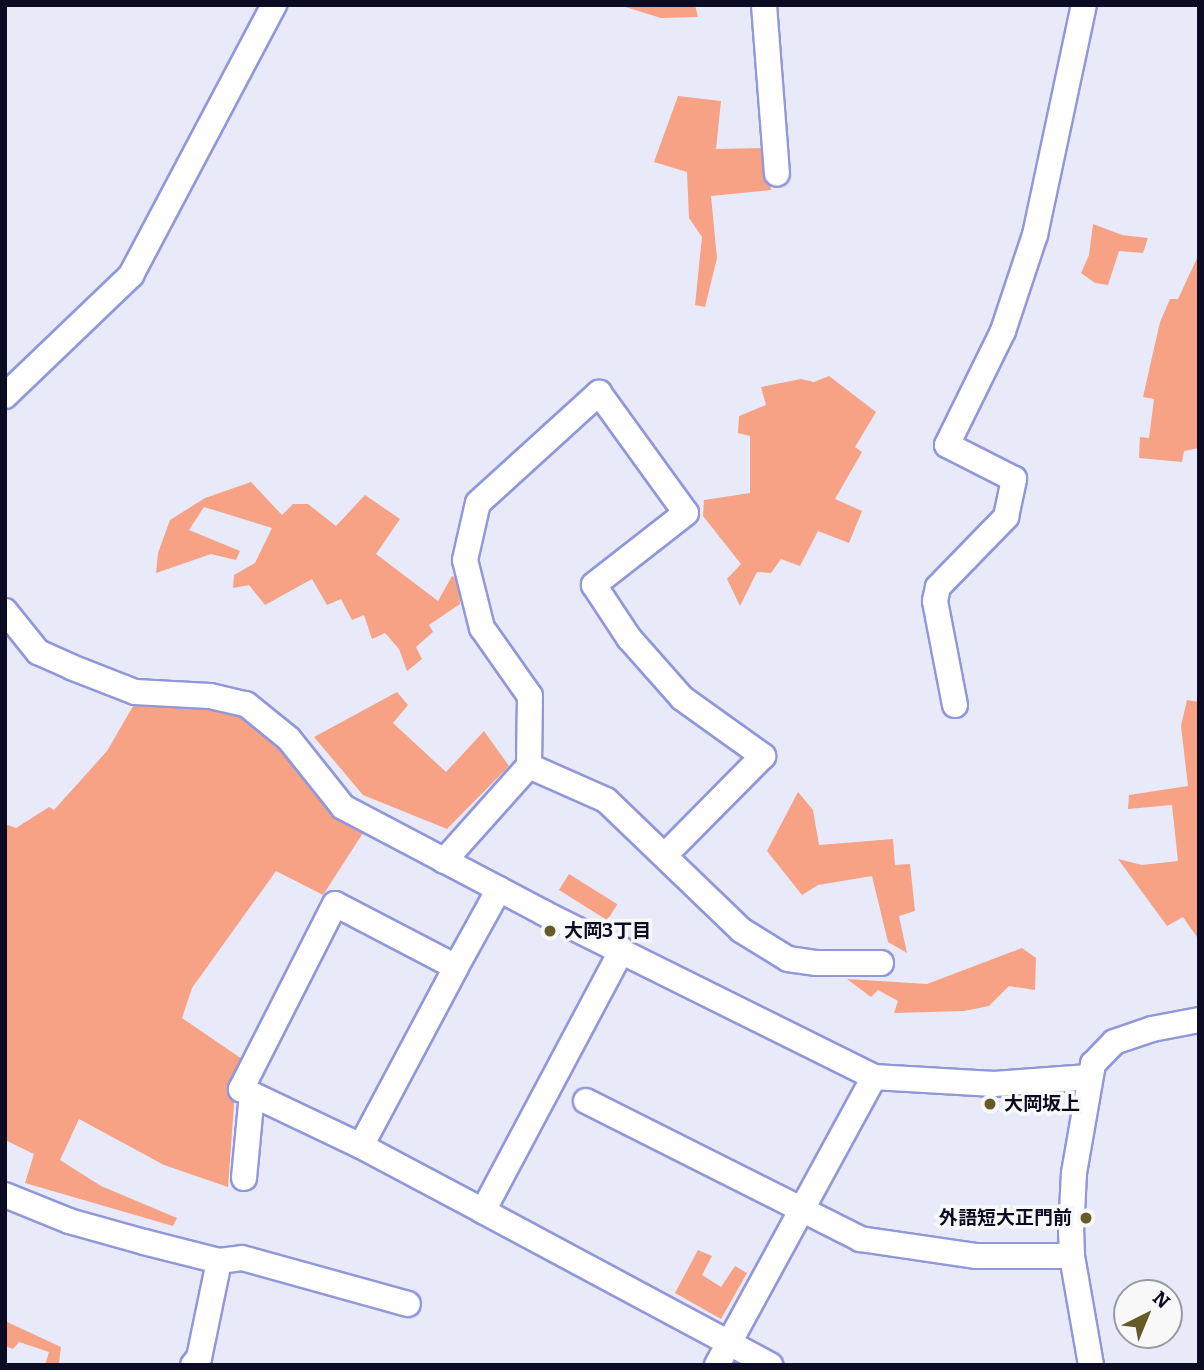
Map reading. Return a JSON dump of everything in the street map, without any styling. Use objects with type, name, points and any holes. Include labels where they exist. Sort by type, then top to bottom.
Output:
[{"type":"street","points":[[5,397],[131,275],[274,5]]},
{"type":"street","points":[[764,5],[777,174]]},
{"type":"street","points":[[955,705],[935,601],[938,587],[1006,517],[1014,479],[947,445],[1003,331],[1035,235],[1084,5]]},
{"type":"street","points":[[444,861],[529,766],[530,695],[482,628],[465,560],[478,503],[599,393],[685,513],[594,585],[629,638],[682,698],[763,756],[666,854]]},
{"type":"street","points":[[5,611],[38,652],[135,692],[210,696],[246,705],[289,739],[343,807],[499,889],[874,1077],[994,1084],[1089,1077]]},
{"type":"street","points":[[529,766],[606,800],[666,854],[741,930],[788,959],[817,963],[881,963]]},
{"type":"street","points":[[361,1146],[499,889]]},
{"type":"street","points":[[456,967],[335,904],[241,1089],[361,1146],[770,1365]]},
{"type":"street","points":[[483,1211],[622,950]]},
{"type":"street","points":[[1091,1365],[1072,1256],[1074,1173],[1093,1064],[1114,1042],[1152,1029],[1199,1020]]},
{"type":"street","points":[[717,1365],[874,1077]]},
{"type":"street","points":[[244,1178],[252,1094]]},
{"type":"street","points":[[586,1101],[860,1238],[977,1256],[1072,1256]]},
{"type":"street","points":[[5,1195],[69,1221],[219,1261],[242,1258],[408,1304]]},
{"type":"street","points":[[193,1365],[199,1358],[219,1261]]},
{"type":"shaded area","points":[[619,5],[695,5],[698,17],[661,18]]},
{"type":"shaded area","points":[[678,96],[721,101],[716,149],[766,148],[771,190],[711,196],[717,258],[705,307],[695,305],[702,237],[689,218],[687,172],[654,162]]},
{"type":"shaded area","points":[[1093,224],[1122,235],[1148,238],[1143,253],[1119,251],[1108,285],[1095,283],[1081,273],[1089,255]]},
{"type":"shaded area","points":[[1199,254],[1199,448],[1184,451],[1182,462],[1139,458],[1140,437],[1149,438],[1154,399],[1143,397],[1160,322],[1170,299],[1178,299]]},
{"type":"shaded area","points":[[829,376],[876,412],[855,447],[862,452],[835,499],[862,511],[849,543],[818,531],[800,566],[781,559],[771,573],[757,572],[740,606],[727,579],[741,564],[703,516],[704,500],[750,493],[750,436],[738,433],[739,416],[766,405],[761,387],[801,379],[814,382]]},
{"type":"shaded area","points":[[251,482],[282,515],[293,504],[308,504],[336,526],[365,495],[400,519],[376,554],[438,601],[452,576],[459,579],[460,604],[429,625],[433,632],[416,647],[422,659],[407,671],[399,649],[385,633],[372,639],[364,615],[352,620],[341,599],[327,605],[312,579],[265,605],[249,585],[233,588],[234,575],[255,563],[272,528],[204,507],[189,530],[240,551],[236,560],[211,554],[156,573],[158,553],[170,520],[205,498]]},
{"type":"shaded area","points":[[397,692],[408,705],[393,723],[446,772],[484,731],[509,766],[447,829],[363,795],[314,737]]},
{"type":"shaded area","points":[[1187,700],[1199,702],[1197,937],[1183,917],[1167,926],[1118,859],[1142,865],[1178,861],[1172,805],[1128,809],[1129,795],[1188,786],[1181,726]]},
{"type":"shaded area","points":[[136,701],[241,713],[284,748],[338,816],[363,833],[323,895],[276,871],[192,988],[182,1018],[242,1059],[235,1091],[228,1187],[164,1165],[79,1119],[60,1160],[101,1186],[177,1218],[173,1226],[25,1183],[34,1154],[5,1140],[5,824],[16,828],[49,807],[54,810],[107,751]]},
{"type":"shaded area","points":[[798,792],[813,810],[819,845],[893,839],[895,865],[910,864],[915,911],[899,916],[907,953],[888,942],[872,876],[818,885],[802,895],[767,851]]},
{"type":"shaded area","points":[[569,874],[617,904],[607,920],[559,890]]},
{"type":"shaded area","points":[[1022,948],[1036,958],[1035,990],[1009,986],[989,1006],[964,1011],[894,1013],[898,1001],[878,990],[871,997],[847,979],[927,984]]},
{"type":"shaded area","points":[[698,1250],[712,1256],[702,1275],[721,1287],[735,1266],[747,1273],[721,1319],[675,1293]]},
{"type":"shaded area","points":[[5,1321],[61,1347],[59,1363],[62,1365],[45,1365],[49,1352],[19,1342],[13,1349],[5,1346]]},
{"type":"place","name":"大岡3丁目","points":[[550,931]]},
{"type":"place","name":"大岡坂上","points":[[990,1104]]},
{"type":"place","name":"外語短大正門前","points":[[1086,1218]]}]
